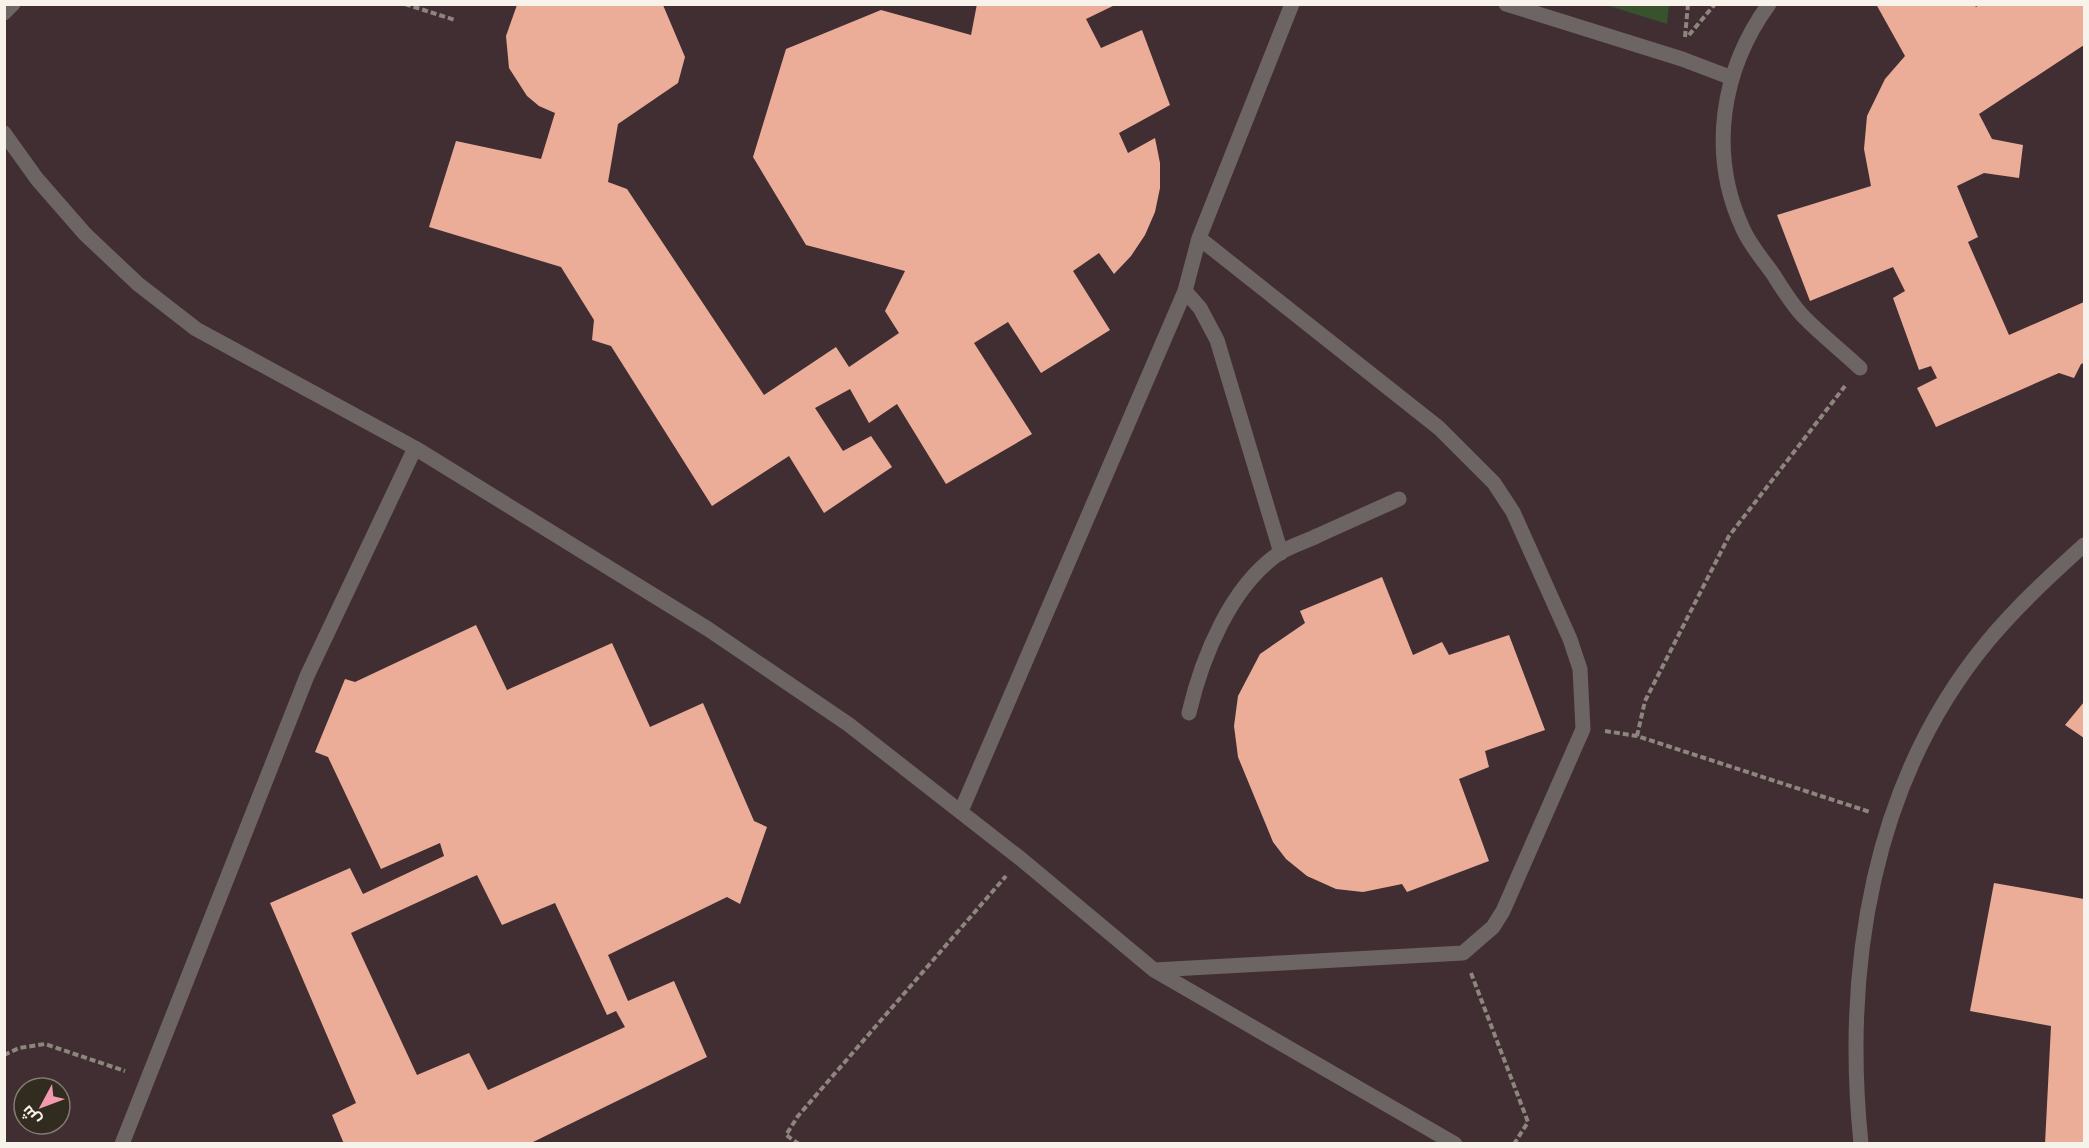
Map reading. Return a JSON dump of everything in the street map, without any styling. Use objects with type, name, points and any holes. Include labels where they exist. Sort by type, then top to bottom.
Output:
[{"type":"lane","points":[[4,13],[14,4]]},
{"type":"lane","points":[[961,811],[1185,291],[1199,238],[1292,4]]},
{"type":"lane","points":[[1506,4],[1682,59],[1732,78]]},
{"type":"lane","points":[[1769,4],[1744,47],[1732,78],[1722,120],[1721,141],[1726,182],[1744,231],[1801,314],[1860,368]]},
{"type":"lane","points":[[4,133],[37,179],[85,234],[138,284],[196,329],[415,448],[708,628],[848,724],[1021,859],[1154,970],[1455,1143]]},
{"type":"lane","points":[[1154,970],[1463,953],[1479,942],[1503,911],[1583,729],[1580,669],[1570,639],[1513,512],[1494,483],[1439,428],[1199,238]]},
{"type":"lane","points":[[1185,291],[1200,308],[1217,340],[1281,553]]},
{"type":"lane","points":[[122,1143],[307,676],[415,448]]},
{"type":"lane","points":[[1189,712],[1197,678],[1209,646],[1226,615],[1260,571],[1281,553],[1399,499]]},
{"type":"lane","points":[[1861,1143],[1857,1063],[1861,952],[1876,861],[1890,818],[1908,771],[1957,682],[1987,641],[2021,604],[2085,545]]},
{"type":"path","points":[[405,4],[455,20]]},
{"type":"path","points":[[1688,4],[1684,40],[1701,24],[1715,4]]},
{"type":"path","points":[[1637,736],[1645,701],[1729,536],[1860,368]]},
{"type":"path","points":[[1583,729],[1637,736],[1890,818]]},
{"type":"path","points":[[799,1143],[786,1135],[798,1116],[1021,859]]},
{"type":"path","points":[[1463,953],[1528,1122],[1514,1143]]},
{"type":"path","points":[[4,1054],[18,1048],[45,1044],[148,1079]]},
{"type":"shaded area","points":[[5,5],[2084,5],[2084,1143],[5,1144]]},
{"type":"green space","points":[[1606,5],[1669,5],[1667,24]]},
{"type":"building","points":[[977,4],[1117,4],[1086,19],[1101,48],[1142,30],[1170,105],[1119,133],[1128,153],[1155,138],[1160,163],[1160,188],[1155,212],[1145,235],[1131,256],[1114,274],[1099,253],[1073,271],[1110,330],[1041,373],[1008,322],[974,343],[1032,434],[946,484],[897,404],[869,423],[850,389],[815,408],[843,451],[871,436],[892,467],[824,513],[789,456],[712,506],[611,346],[592,340],[594,320],[561,267],[429,227],[456,141],[541,159],[555,113],[539,106],[527,96],[509,68],[506,36],[517,5],[663,5],[685,57],[678,83],[618,124],[608,182],[627,189],[764,395],[836,347],[849,367],[899,333],[885,311],[905,271],[806,245],[753,157],[786,49],[881,10],[971,35]]},
{"type":"building","points":[[1876,4],[1974,4],[1976,7],[1980,4],[2084,4],[2084,45],[1979,114],[1992,139],[2023,145],[2019,178],[1984,173],[1957,186],[1978,237],[1968,242],[2009,335],[2084,302],[2084,363],[2081,364],[2074,378],[2059,373],[1936,427],[1917,388],[1937,378],[1931,366],[1919,370],[1893,298],[1905,291],[1893,267],[1810,301],[1777,215],[1871,186],[1864,149],[1867,116],[1885,79],[1905,56]]},
{"type":"building","points":[[1382,577],[1413,655],[1442,642],[1449,655],[1509,635],[1545,730],[1485,751],[1489,767],[1459,779],[1489,861],[1407,892],[1402,884],[1363,892],[1336,889],[1307,876],[1286,859],[1273,842],[1238,757],[1234,726],[1238,696],[1260,654],[1305,623],[1300,611]]},
{"type":"building","points":[[476,625],[507,690],[612,643],[650,727],[703,703],[754,821],[767,827],[740,904],[727,897],[608,955],[628,1001],[674,981],[707,1057],[529,1144],[344,1144],[332,1115],[356,1103],[270,903],[350,868],[363,894],[444,856],[440,843],[381,869],[328,757],[315,752],[345,679],[355,682]],"holes":[[[477,875],[502,925],[555,903],[607,1015],[616,1011],[625,1027],[488,1090],[469,1053],[417,1075],[351,933]]]},
{"type":"building","points":[[2084,702],[2084,738],[2065,725]]},
{"type":"building","points":[[1994,883],[2084,899],[2084,1144],[2045,1144],[2051,1026],[1970,1011]]}]
